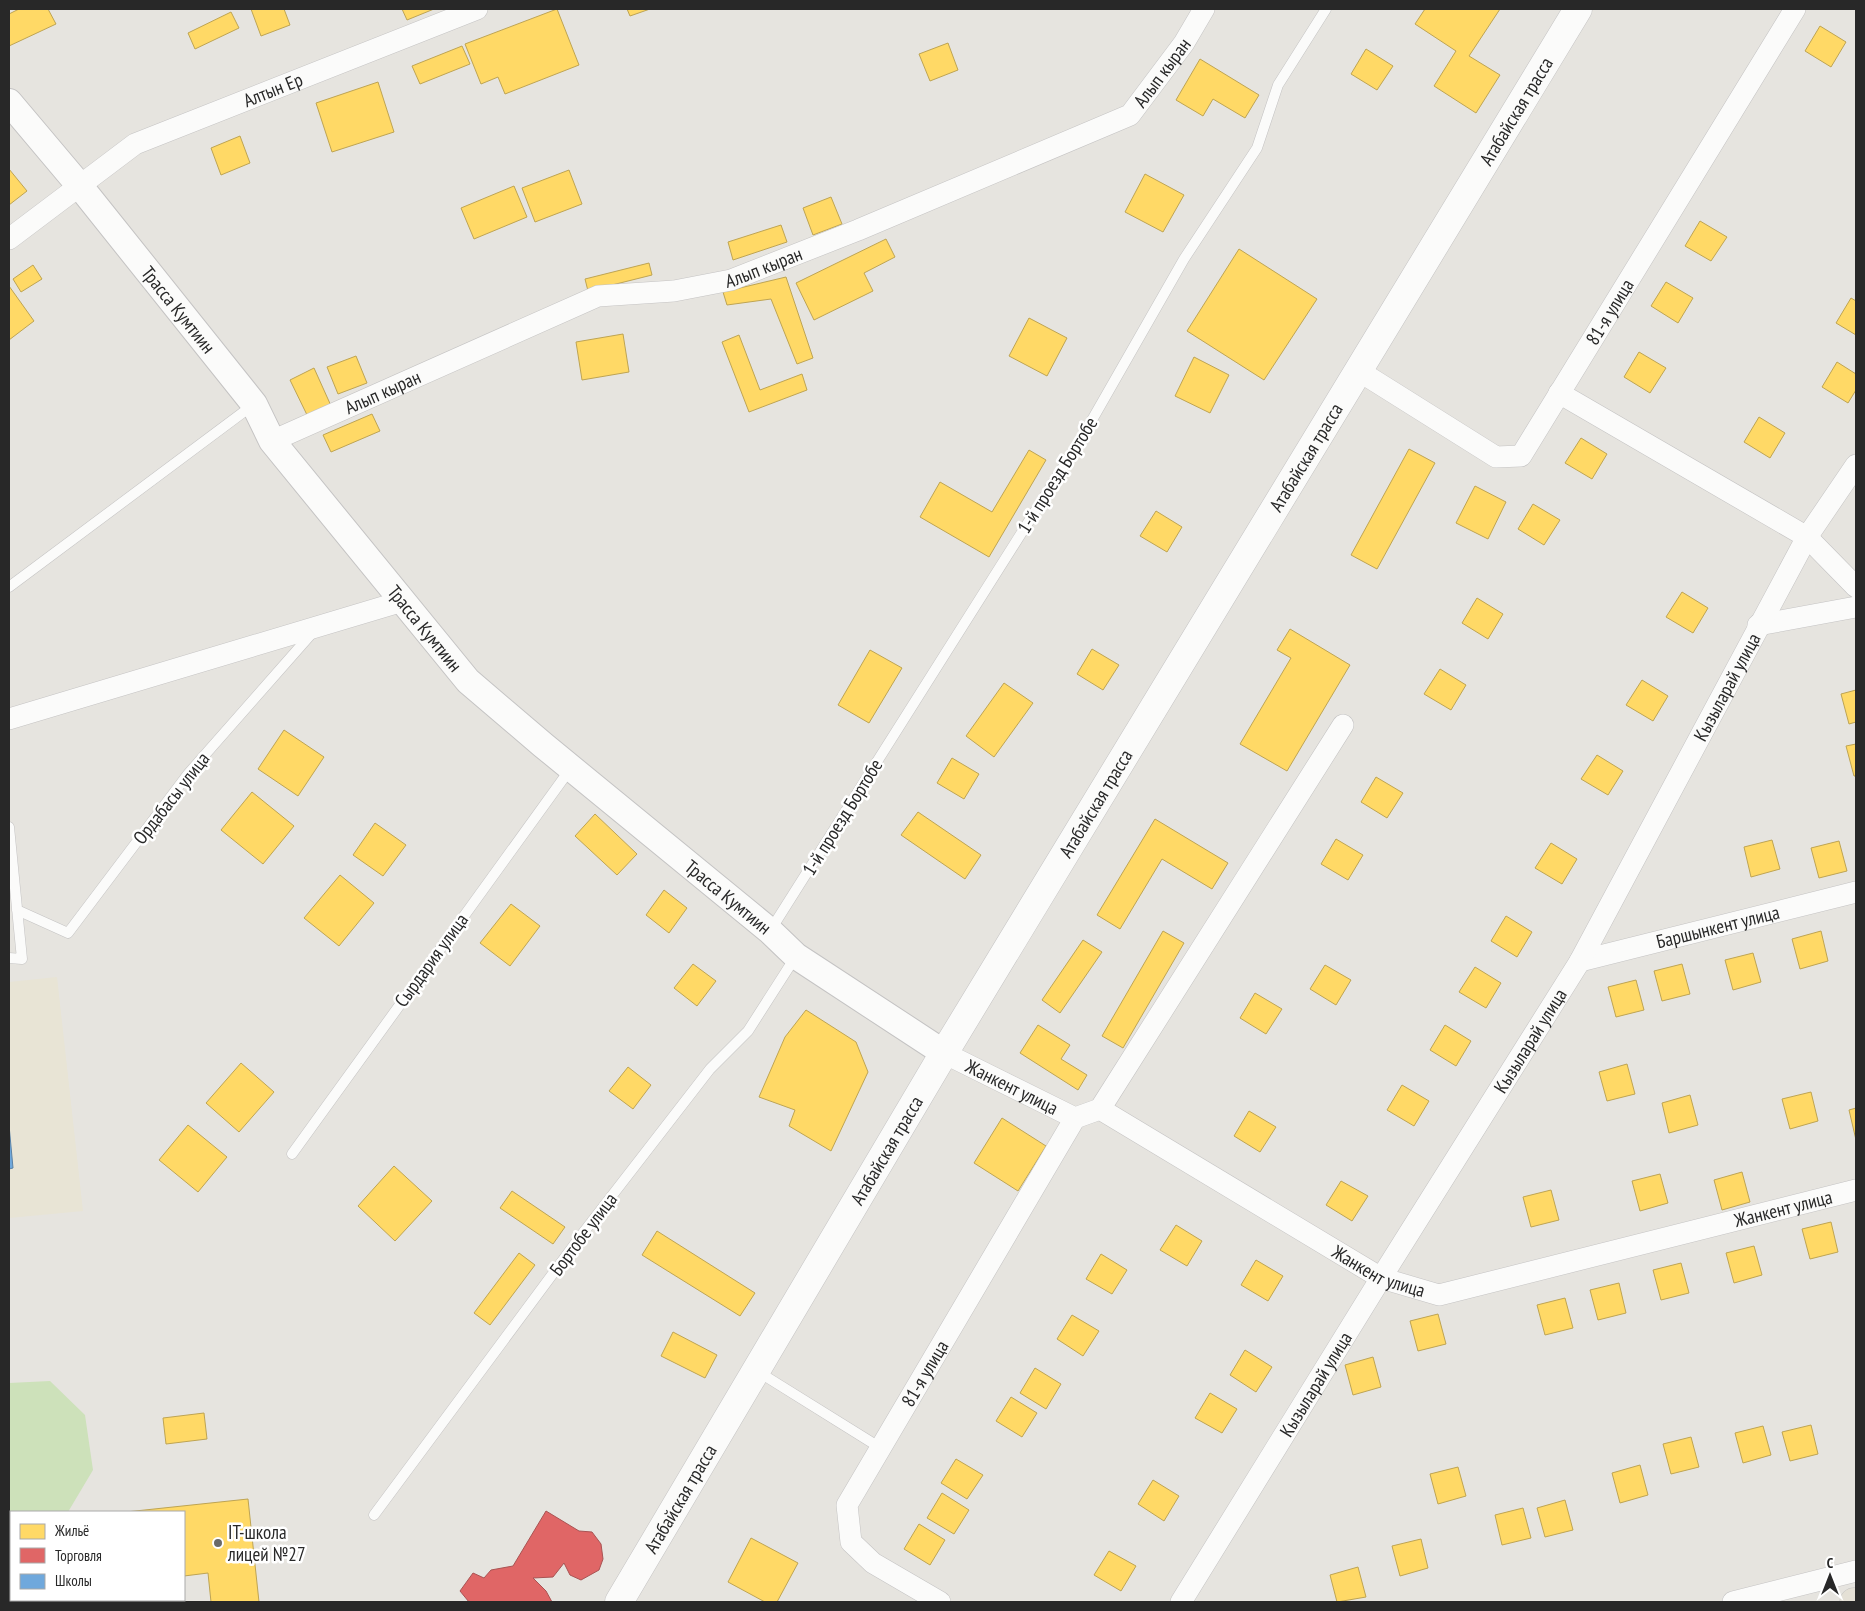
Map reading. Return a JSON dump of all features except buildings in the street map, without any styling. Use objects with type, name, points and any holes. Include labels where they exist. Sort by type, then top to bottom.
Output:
[{"type":"main road","name":"Атабайская трасса","points":[[619,1602],[944,1053],[1578,9]]},
{"type":"street","name":"Алтын Ер","points":[[9,239],[135,144],[477,9]]},
{"type":"street","name":"Алып кыран","points":[[272,441],[598,296],[674,291],[731,280],[858,230],[1130,114],[1184,43],[1204,9]]},
{"type":"street","name":"81-я улица","points":[[1359,371],[1496,457],[1521,456],[1795,9]]},
{"type":"street","name":"Трасса Кумтиин","points":[[9,102],[254,404],[272,441],[468,681],[770,931],[796,956],[944,1053]]},
{"type":"street","points":[[1559,393],[1806,537],[1856,587]]},
{"type":"street","name":"Кызыларай улица","points":[[1181,1602],[1580,961],[1806,537],[1856,465]]},
{"type":"street","points":[[9,719],[403,601]]},
{"type":"street","points":[[1758,625],[1856,607]]},
{"type":"street","points":[[1100,1109],[1343,725]]},
{"type":"street","name":"Баршынкент улица","points":[[1580,961],[1856,892]]},
{"type":"street","name":"Жанкент улица","points":[[944,1053],[1075,1118],[1100,1109],[1381,1278],[1439,1295],[1856,1190]]},
{"type":"street","name":"81-я улица","points":[[940,1602],[874,1563],[851,1542],[847,1505],[1075,1118]]},
{"type":"street","points":[[1733,1602],[1856,1571]]},
{"type":"lane","name":"1-й проезд Бортобе","points":[[770,931],[1084,434],[1184,259],[1257,148],[1278,85],[1326,9]]},
{"type":"lane","points":[[9,587],[254,404]]},
{"type":"lane","name":"Ордабасы улица","points":[[17,910],[68,933],[188,774],[316,627]]},
{"type":"lane","name":"Сырдария улица","points":[[292,1154],[571,767]]},
{"type":"lane","points":[[9,827],[22,959],[9,958]]},
{"type":"lane","name":"Бортобе улица","points":[[374,1515],[589,1225],[710,1069],[748,1031],[796,956]]},
{"type":"lane","points":[[756,1370],[880,1447]]},
{"type":"shaded area","points":[[57,977],[83,1211],[9,1218],[9,982]]},
{"type":"green space","points":[[50,1381],[85,1415],[93,1470],[69,1511],[10,1511],[10,1525],[9,1525],[9,1383]]},
{"type":"place","name":"IT-школа лицей №27","points":[[218,1543]]}]
